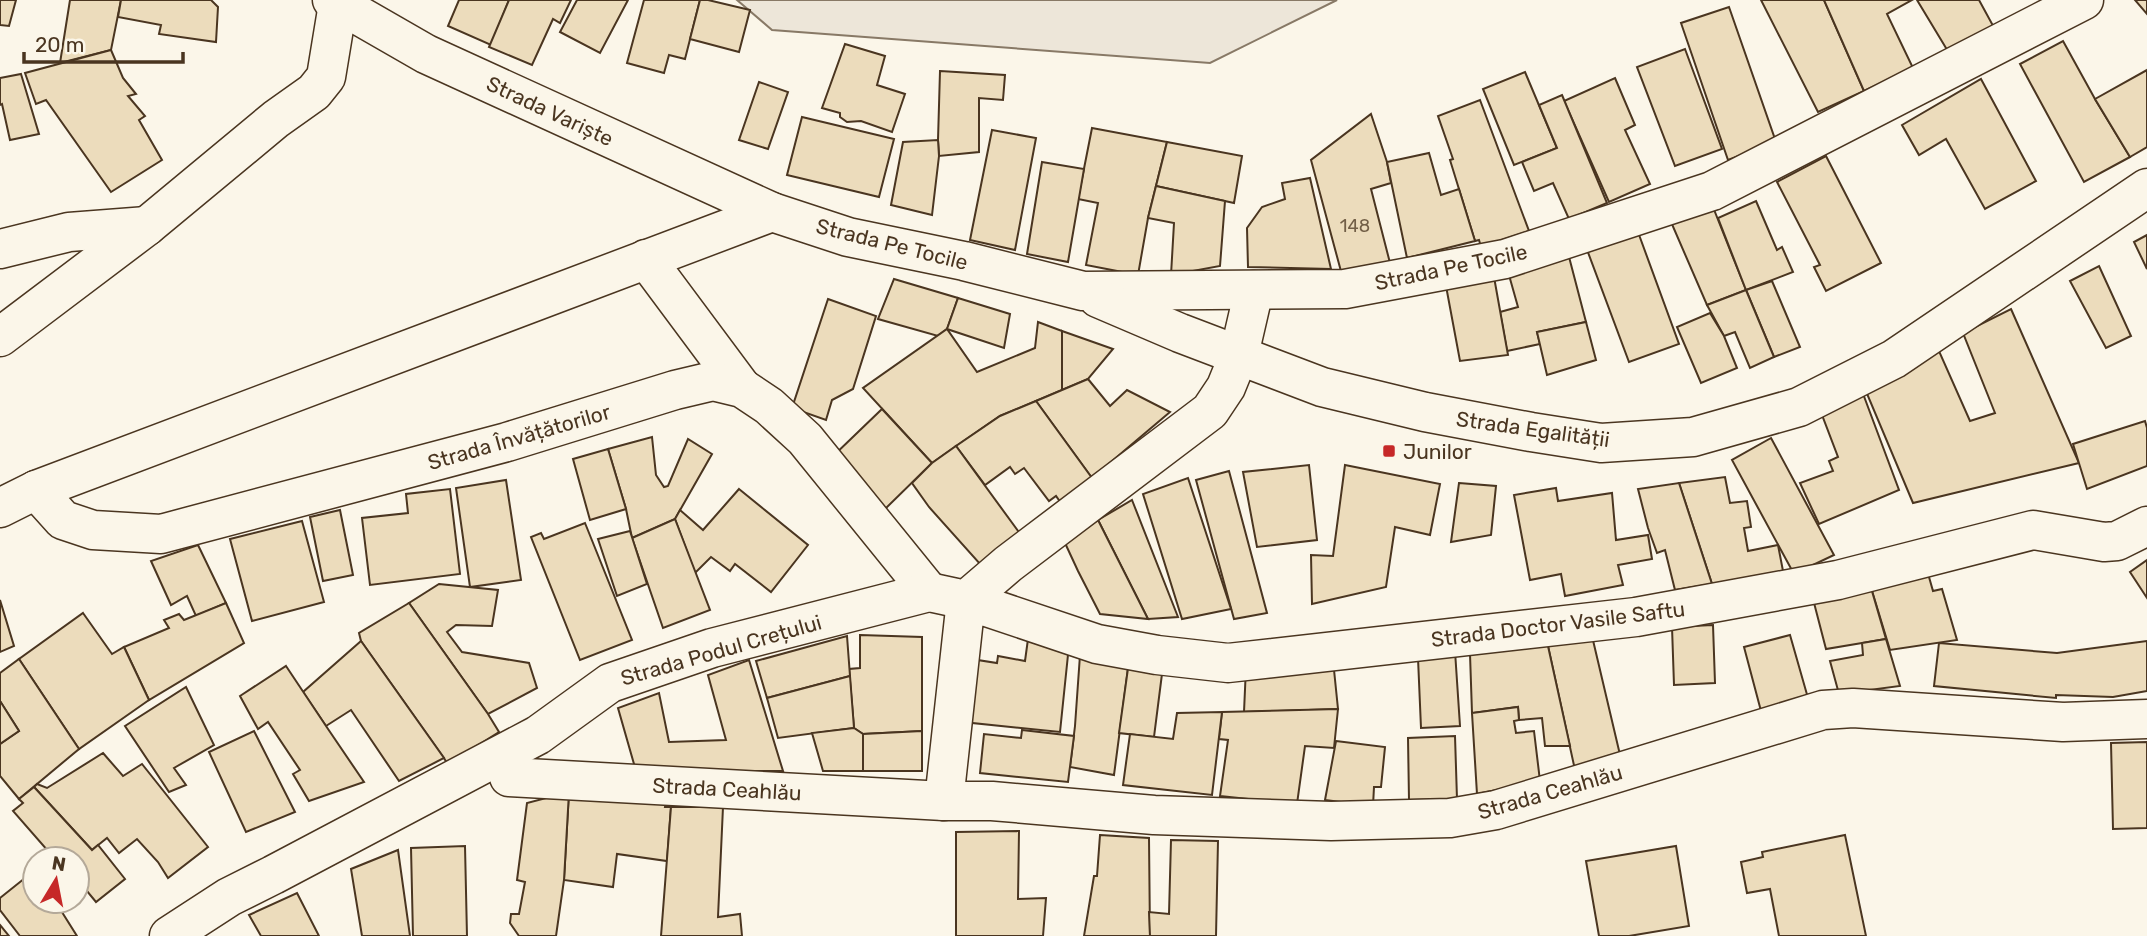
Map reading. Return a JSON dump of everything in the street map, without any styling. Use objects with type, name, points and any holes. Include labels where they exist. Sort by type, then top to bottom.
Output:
[{"type":"street","name":"Strada Pe Tocile","points":[[772,212],[848,237],[964,261],[1083,291],[1345,289],[1505,259],[1712,191],[2084,0]]},
{"type":"street","points":[[0,337],[147,226],[276,119],[314,92],[326,77],[335,2]]},
{"type":"street","name":"Strada Variște","points":[[335,2],[426,54],[772,212]]},
{"type":"street","name":"Strada Egalității","points":[[1083,291],[1180,333],[1322,387],[1425,412],[1601,443],[1693,437],[1799,407],[1894,359],[2147,188]]},
{"type":"street","points":[[0,508],[36,490],[772,212]]},
{"type":"street","points":[[0,249],[69,232],[147,226]]},
{"type":"street","points":[[646,259],[742,388]]},
{"type":"street","points":[[944,801],[966,600],[1009,564],[1210,411],[1226,387],[1239,355],[1254,290]]},
{"type":"street","name":"Strada Învățătorilor","points":[[36,490],[63,520],[93,530],[161,534],[507,442],[675,390],[713,381],[742,388],[769,406],[805,439],[929,592]]},
{"type":"street","name":"Strada Doctor Vasile Saftu","points":[[966,600],[1097,644],[1157,655],[1228,663],[1636,617],[1838,580],[2033,530],[2117,541],[2147,526]]},
{"type":"street","name":"Strada Podul Crețului","points":[[169,936],[229,897],[538,735],[610,683],[712,648],[929,592],[966,600]]},
{"type":"street","name":"Strada Ceahlău","points":[[509,777],[944,801],[992,801],[1181,816],[1331,821],[1450,818],[1496,810],[1823,710],[1853,708],[2063,722],[2147,719]]},
{"type":"shaded area","points":[[737,0],[1337,0],[1210,63],[772,30]]},
{"type":"building","points":[[0,0],[16,0],[9,26],[0,25]]},
{"type":"building","points":[[70,0],[121,0],[111,50],[60,63]]},
{"type":"building","points":[[121,0],[211,0],[218,7],[216,42],[159,34],[161,25],[118,17]]},
{"type":"building","points":[[459,0],[509,0],[491,45],[448,26]]},
{"type":"building","points":[[509,0],[571,0],[560,23],[553,19],[532,65],[489,47]]},
{"type":"building","points":[[577,0],[628,0],[600,53],[560,32]]},
{"type":"building","points":[[644,0],[700,0],[685,59],[669,55],[664,73],[627,63]]},
{"type":"building","points":[[700,0],[750,10],[739,52],[690,39]]},
{"type":"building","points":[[1761,0],[1824,0],[1864,91],[1818,112]]},
{"type":"building","points":[[1824,0],[1912,0],[1887,14],[1913,68],[1864,91]]},
{"type":"building","points":[[1917,0],[1979,0],[1997,33],[1952,58]]},
{"type":"building","points":[[2135,0],[2147,0],[2147,14]]},
{"type":"building","points":[[1729,7],[1776,142],[1728,160],[1681,23]]},
{"type":"building","points":[[2063,41],[2130,157],[2084,182],[2020,64]]},
{"type":"building","points":[[845,44],[885,56],[877,85],[905,94],[892,132],[861,121],[847,122],[840,117],[840,113],[822,108]]},
{"type":"building","points":[[1685,49],[1722,149],[1675,166],[1637,67]]},
{"type":"building","points":[[111,50],[123,78],[136,94],[128,96],[145,116],[139,120],[162,160],[111,192],[46,100],[36,104],[25,73]]},
{"type":"building","points":[[2147,70],[2147,147],[2130,157],[2095,99]]},
{"type":"building","points":[[940,71],[1005,75],[1003,100],[979,98],[979,152],[939,156]]},
{"type":"building","points":[[1525,72],[1557,148],[1514,165],[1483,89]]},
{"type":"building","points":[[21,74],[39,134],[10,140],[2,104],[0,105],[0,78]]},
{"type":"building","points":[[1615,78],[1635,125],[1625,130],[1650,184],[1609,202],[1564,101]]},
{"type":"building","points":[[1981,79],[2036,181],[1985,209],[1946,139],[1919,155],[1902,125]]},
{"type":"building","points":[[759,82],[788,92],[768,149],[739,140]]},
{"type":"building","points":[[1562,95],[1607,203],[1569,219],[1553,183],[1534,191],[1522,162],[1557,148],[1539,105]]},
{"type":"building","points":[[1480,100],[1529,231],[1481,247],[1479,240],[1475,241],[1450,160],[1453,159],[1438,116]]},
{"type":"building","points":[[1371,114],[1391,183],[1371,189],[1390,263],[1342,275],[1311,160]]},
{"type":"building","points":[[802,117],[894,139],[879,197],[787,175]]},
{"type":"building","points":[[1092,128],[1167,142],[1148,218],[1138,275],[1086,265],[1098,203],[1078,199]]},
{"type":"building","points":[[992,130],[1036,138],[1015,250],[970,240]]},
{"type":"building","points":[[938,140],[939,156],[932,215],[891,205],[903,142]]},
{"type":"building","points":[[1167,142],[1242,156],[1234,203],[1156,186]]},
{"type":"building","points":[[1429,153],[1441,195],[1459,189],[1475,241],[1407,258],[1387,162]]},
{"type":"building","points":[[1826,156],[1881,263],[1826,291],[1814,267],[1820,265],[1777,182]]},
{"type":"building","points":[[1042,162],[1084,169],[1068,262],[1027,254]]},
{"type":"building","points":[[1310,178],[1331,269],[1248,267],[1247,228],[1262,207],[1285,199],[1282,183]]},
{"type":"building","points":[[1156,186],[1225,201],[1220,266],[1171,275],[1174,223],[1148,218]]},
{"type":"building","points":[[1709,197],[1746,290],[1707,305],[1668,215]]},
{"type":"building","points":[[1756,201],[1777,250],[1782,247],[1793,272],[1746,290],[1718,218]]},
{"type":"building","points":[[1638,232],[1679,344],[1629,362],[1586,247]]},
{"type":"building","points":[[2147,235],[2147,269],[2134,242]]},
{"type":"building","points":[[1568,253],[1586,322],[1537,332],[1540,344],[1507,351],[1500,312],[1518,307],[1507,268]]},
{"type":"building","points":[[2099,266],[2131,336],[2106,348],[2070,281]]},
{"type":"building","points":[[1494,277],[1508,355],[1460,361],[1446,286]]},
{"type":"building","points":[[894,279],[958,298],[947,329],[938,336],[878,319]]},
{"type":"building","points":[[1772,281],[1800,347],[1774,357],[1746,290]]},
{"type":"building","points":[[1746,290],[1774,357],[1750,368],[1735,332],[1724,336],[1707,305]]},
{"type":"building","points":[[958,298],[1010,314],[1004,348],[947,329]]},
{"type":"building","points":[[828,299],[876,316],[853,389],[832,400],[826,420],[792,408]]},
{"type":"building","points":[[2011,309],[2079,463],[1913,503],[1865,389],[1939,351],[1970,421],[1995,413],[1963,333]]},
{"type":"building","points":[[1710,313],[1724,336],[1737,368],[1701,383],[1677,327]]},
{"type":"building","points":[[1038,322],[1062,331],[1062,390],[1000,416],[932,463],[863,388],[947,329],[977,372],[1035,348]]},
{"type":"building","points":[[1586,322],[1596,360],[1547,375],[1537,332]]},
{"type":"building","points":[[1062,331],[1113,349],[1088,379],[1062,390]]},
{"type":"building","points":[[1088,379],[1110,406],[1127,390],[1170,412],[1092,478],[1036,401]]},
{"type":"building","points":[[1862,391],[1899,490],[1819,524],[1800,483],[1833,471],[1829,461],[1838,457],[1819,407]]},
{"type":"building","points":[[1036,401],[1092,478],[1061,503],[1056,496],[1049,501],[1024,468],[1015,474],[1010,467],[985,485],[956,446],[1000,416]]},
{"type":"building","points":[[882,409],[932,463],[883,511],[830,459]]},
{"type":"building","points":[[2145,421],[2147,466],[2087,489],[2073,444]]},
{"type":"building","points":[[652,437],[656,475],[664,487],[668,486],[688,439],[712,454],[675,519],[632,538],[608,449]]},
{"type":"building","points":[[1771,438],[1834,555],[1794,574],[1732,460]]},
{"type":"building","points":[[956,446],[1021,535],[980,564],[929,507],[912,483],[932,463]]},
{"type":"building","points":[[608,449],[626,509],[590,520],[573,459]]},
{"type":"building","points":[[1309,465],[1317,540],[1257,547],[1243,472]]},
{"type":"building","points":[[1345,465],[1440,484],[1430,535],[1395,527],[1386,587],[1312,604],[1311,555],[1333,556]]},
{"type":"building","points":[[1229,471],[1267,613],[1234,619],[1196,480]]},
{"type":"building","points":[[1725,477],[1730,503],[1747,501],[1751,527],[1744,528],[1748,551],[1778,545],[1783,571],[1712,584],[1679,483]]},
{"type":"building","points":[[1188,478],[1231,609],[1182,619],[1143,494]]},
{"type":"building","points":[[506,480],[521,580],[470,587],[456,488]]},
{"type":"building","points":[[1459,483],[1496,486],[1491,535],[1451,542]]},
{"type":"building","points":[[1679,483],[1712,584],[1675,590],[1665,550],[1657,553],[1638,489]]},
{"type":"building","points":[[1556,488],[1558,501],[1612,493],[1616,540],[1648,535],[1652,559],[1618,565],[1623,585],[1565,596],[1561,574],[1530,580],[1514,495]]},
{"type":"building","points":[[450,489],[460,574],[370,585],[362,518],[408,513],[406,494]]},
{"type":"building","points":[[739,489],[808,545],[771,592],[735,564],[730,571],[711,557],[695,573],[675,519],[680,510],[703,530]]},
{"type":"building","points":[[1132,500],[1178,617],[1148,619],[1098,520]]},
{"type":"building","points":[[340,510],[353,575],[323,581],[310,517]]},
{"type":"building","points":[[675,519],[710,610],[663,628],[632,538]]},
{"type":"building","points":[[1098,520],[1148,619],[1100,614],[1078,571],[1065,543]]},
{"type":"building","points":[[302,521],[324,602],[252,621],[230,539]]},
{"type":"building","points":[[585,523],[632,640],[580,660],[531,537],[541,533],[544,539]]},
{"type":"building","points":[[630,531],[647,584],[617,596],[598,539]]},
{"type":"building","points":[[198,545],[226,603],[196,616],[187,596],[171,605],[151,561]]},
{"type":"building","points":[[2147,560],[2147,598],[2130,572]]},
{"type":"building","points":[[1925,563],[1933,591],[1942,589],[1957,640],[1890,650],[1869,581]]},
{"type":"building","points":[[1869,581],[1886,639],[1826,649],[1813,599]]},
{"type":"building","points":[[439,584],[498,590],[492,626],[456,625],[447,632],[462,652],[529,663],[537,688],[488,714],[409,603]]},
{"type":"building","points":[[0,600],[14,646],[0,652]]},
{"type":"building","points":[[226,603],[244,643],[149,700],[124,647],[169,628],[164,620],[179,614],[184,620]]},
{"type":"building","points":[[409,603],[499,732],[448,764],[361,641],[359,633]]},
{"type":"building","points":[[83,613],[112,654],[124,647],[149,700],[79,749],[19,659]]},
{"type":"building","points":[[1713,625],[1715,683],[1674,685],[1672,627]]},
{"type":"building","points":[[860,635],[922,637],[922,731],[863,734],[854,728],[849,669],[860,668]]},
{"type":"building","points":[[1790,635],[1808,698],[1761,711],[1744,647]]},
{"type":"building","points":[[847,636],[850,676],[767,698],[756,661]]},
{"type":"building","points":[[1592,636],[1621,759],[1575,770],[1546,637]]},
{"type":"building","points":[[1546,637],[1570,746],[1545,746],[1542,718],[1519,720],[1518,707],[1472,713],[1470,654]]},
{"type":"building","points":[[1028,639],[1069,645],[1060,732],[963,722],[971,659],[997,663],[998,656],[1025,661]]},
{"type":"building","points":[[1886,639],[1900,686],[1839,694],[1830,661],[1863,655],[1862,643]]},
{"type":"building","points":[[361,641],[444,758],[399,781],[351,710],[326,726],[303,692]]},
{"type":"building","points":[[2147,641],[2147,691],[2113,697],[2056,695],[2056,698],[1934,686],[1939,643],[2057,653]]},
{"type":"building","points":[[1455,651],[1460,726],[1421,728],[1418,658]]},
{"type":"building","points":[[1080,655],[1129,661],[1114,775],[1070,767]]},
{"type":"building","points":[[19,659],[79,749],[19,799],[0,776],[0,744],[19,731],[0,701],[0,673]]},
{"type":"building","points":[[749,660],[783,771],[636,771],[618,708],[659,693],[669,742],[726,740],[708,675]]},
{"type":"building","points":[[1333,660],[1338,709],[1244,712],[1246,667]]},
{"type":"building","points":[[1129,661],[1163,666],[1154,737],[1119,733]]},
{"type":"building","points":[[286,666],[364,782],[309,801],[293,774],[300,770],[268,722],[258,729],[240,696]]},
{"type":"building","points":[[850,676],[854,728],[778,738],[767,698]]},
{"type":"building","points":[[186,687],[214,745],[174,768],[186,785],[169,792],[125,726]]},
{"type":"building","points":[[0,701],[19,731],[0,744]]},
{"type":"building","points":[[1518,707],[1519,720],[1514,721],[1516,733],[1534,731],[1540,781],[1477,794],[1472,713]]},
{"type":"building","points":[[1338,709],[1334,748],[1305,746],[1297,804],[1220,796],[1228,740],[1219,739],[1222,712]]},
{"type":"building","points":[[1222,712],[1212,795],[1123,785],[1130,734],[1173,739],[1177,713]]},
{"type":"building","points":[[854,728],[863,734],[863,771],[823,771],[812,733]]},
{"type":"building","points":[[1022,730],[1074,736],[1068,782],[980,773],[984,734],[1021,738]]},
{"type":"building","points":[[254,731],[295,812],[246,832],[209,752]]},
{"type":"building","points":[[922,731],[922,771],[863,771],[863,734]]},
{"type":"building","points":[[1455,736],[1457,799],[1409,800],[1408,738]]},
{"type":"building","points":[[1336,741],[1385,747],[1381,787],[1374,787],[1373,806],[1325,800]]},
{"type":"building","points":[[2147,742],[2147,828],[2113,829],[2111,743]]},
{"type":"building","points":[[103,753],[123,776],[142,764],[208,847],[168,878],[158,862],[137,839],[119,853],[107,838],[92,850],[91,845],[87,845],[34,787],[37,784],[47,788]]},
{"type":"building","points":[[34,787],[87,845],[43,845],[13,811],[23,803],[19,799]]},
{"type":"building","points":[[569,792],[666,801],[665,807],[671,807],[667,861],[617,854],[613,887],[564,880]]},
{"type":"building","points":[[569,792],[564,880],[556,936],[519,936],[510,923],[511,914],[519,914],[525,882],[517,880],[527,803]]},
{"type":"building","points":[[671,807],[723,807],[718,917],[740,914],[742,936],[661,936]]},
{"type":"building","points":[[1019,831],[1018,899],[1046,898],[1043,936],[956,936],[956,832]]},
{"type":"building","points":[[1100,835],[1149,838],[1150,936],[1084,936],[1094,876],[1097,876]]},
{"type":"building","points":[[1845,835],[1866,936],[1779,936],[1770,889],[1747,893],[1741,862],[1763,857],[1762,852]]},
{"type":"building","points":[[1171,840],[1218,841],[1216,936],[1150,936],[1149,912],[1169,914]]},
{"type":"building","points":[[98,845],[125,879],[96,902],[91,896],[91,849]]},
{"type":"building","points":[[465,846],[467,936],[413,936],[411,848]]},
{"type":"building","points":[[1676,846],[1689,926],[1629,936],[1599,936],[1586,861]]},
{"type":"building","points":[[398,850],[410,936],[362,936],[351,869]]},
{"type":"building","points":[[21,881],[21,915],[64,915],[77,936],[20,936],[0,910],[0,898]]},
{"type":"building","points":[[297,893],[319,936],[261,936],[249,915]]},
{"type":"building","points":[[0,925],[9,936],[0,936]]},
{"type":"place","name":"Junilor","points":[[1389,451]]}]
